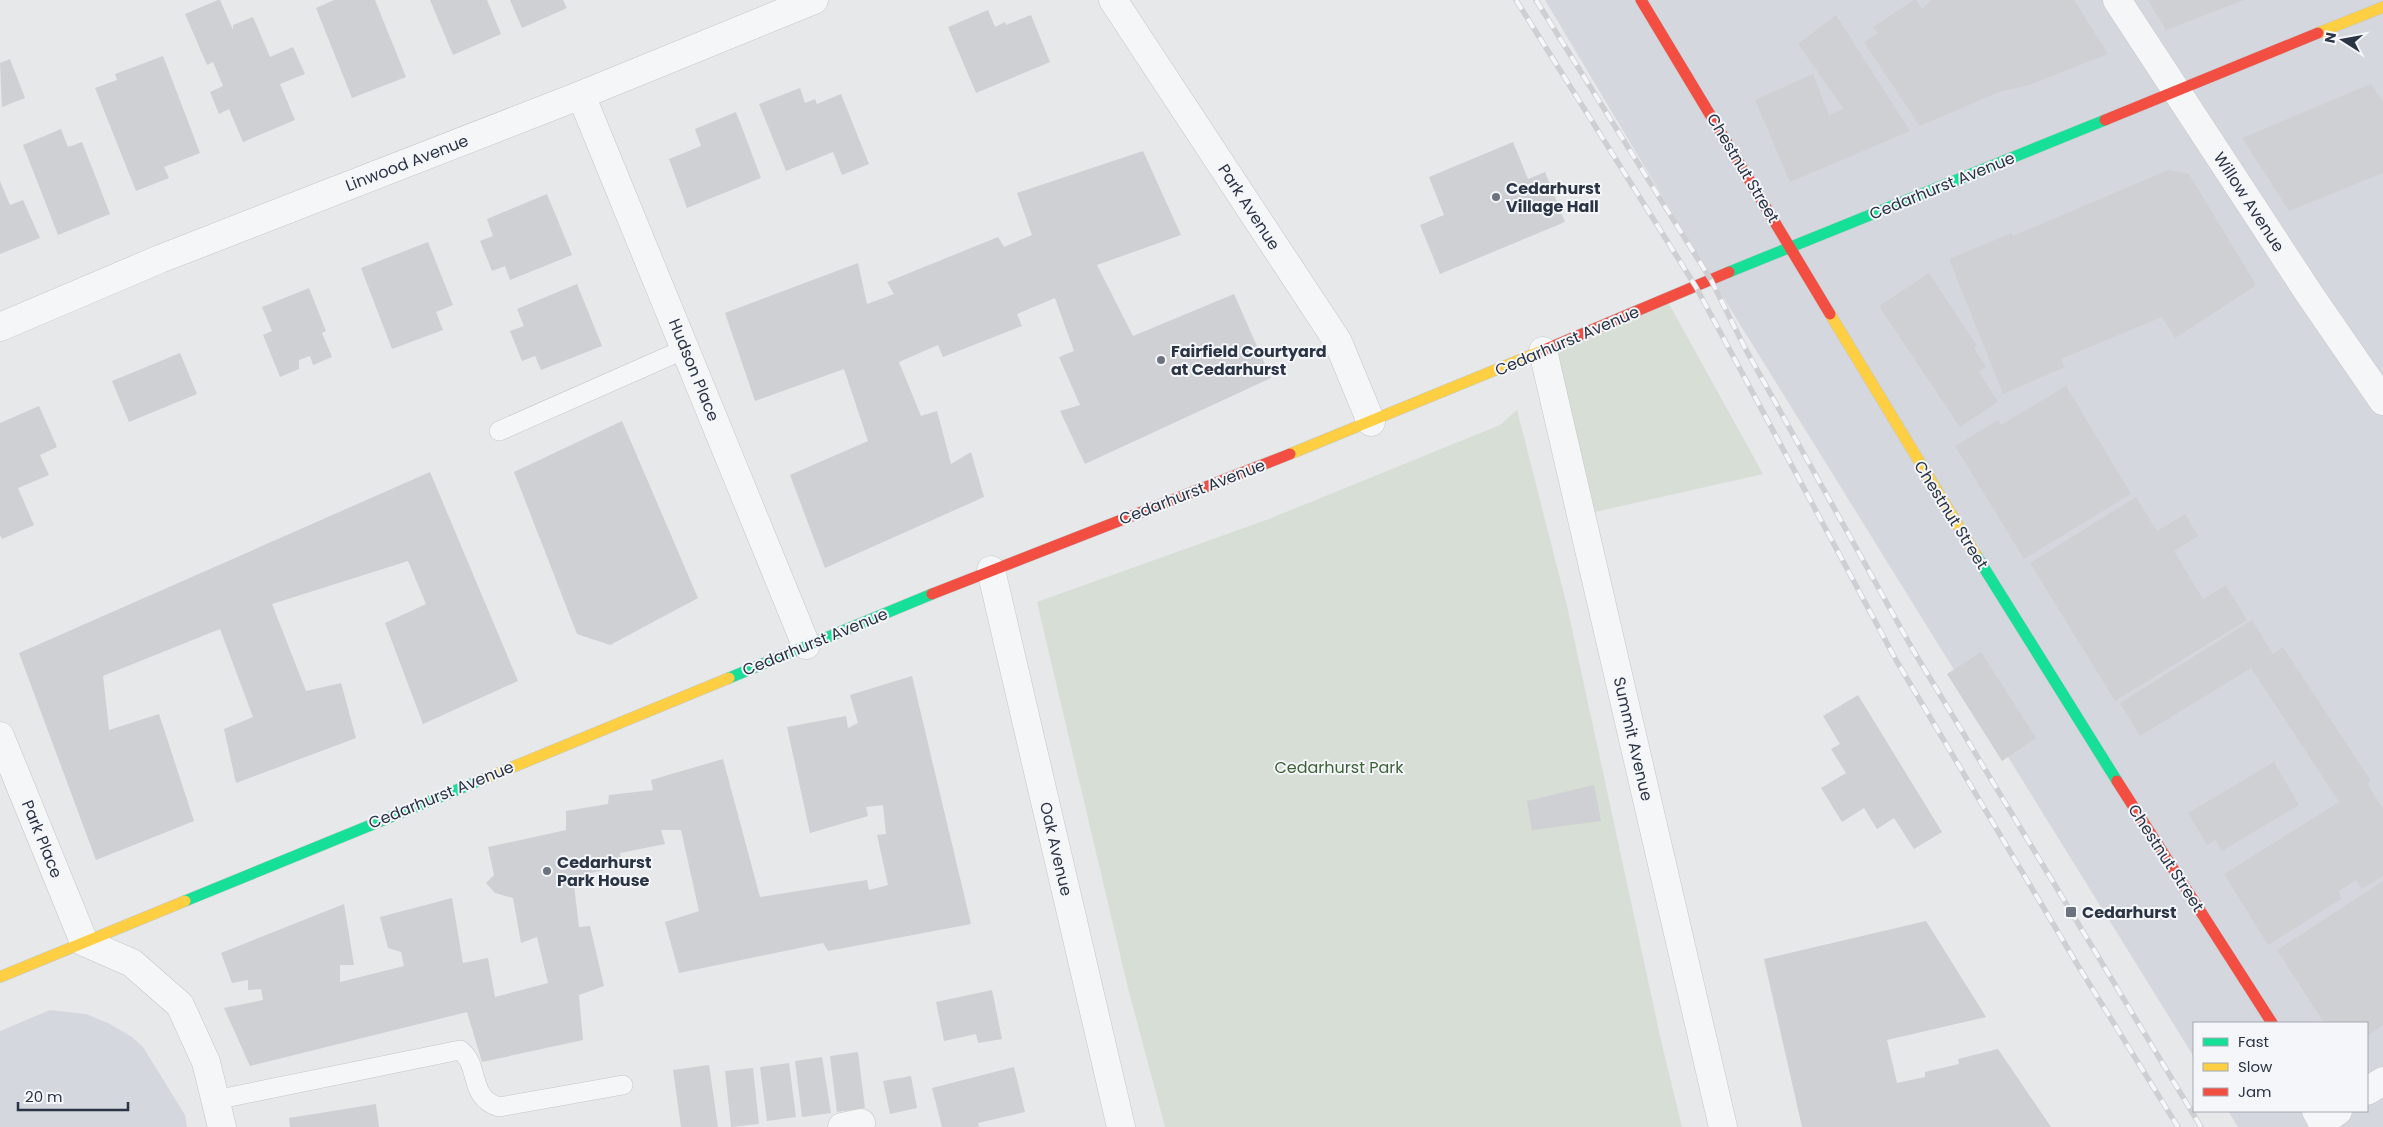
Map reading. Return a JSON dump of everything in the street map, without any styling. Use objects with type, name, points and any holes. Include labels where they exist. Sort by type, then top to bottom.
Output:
[{"type":"street","name":"Linwood Avenue","points":[[0,327],[160,259],[581,95],[814,0]]},
{"type":"street","name":"Park Avenue","points":[[1113,0],[1338,342],[1371,422]]},
{"type":"street","name":"Chestnut Street","points":[[1641,0],[1926,476],[2064,698],[2271,1022]]},
{"type":"street","name":"Willow Avenue","points":[[2117,0],[2363,374],[2383,401]]},
{"type":"street","name":"Cedarhurst Avenue","points":[[0,977],[991,570],[1371,422],[1790,248],[2383,6]]},
{"type":"street","name":"Hudson Place","points":[[581,95],[806,645]]},
{"type":"street","name":"Summit Avenue","points":[[1543,351],[1724,1127]]},
{"type":"street","name":"Oak Avenue","points":[[991,570],[1121,1127]]},
{"type":"street","name":"Park Place","points":[[0,736],[84,942]]},
{"type":"street","points":[[84,942],[132,963],[180,1005],[206,1062],[222,1127]]},
{"type":"street","points":[[2368,1090],[2383,1080]]},
{"type":"lane","points":[[499,431],[685,349]]},
{"type":"lane","points":[[215,1100],[460,1050],[467,1055],[481,1096],[488,1104],[499,1108],[623,1085]]},
{"type":"shaded area","points":[[1545,0],[2383,0],[2383,1127],[2238,1127],[2229,1112],[2368,1112],[2368,1022],[2193,1022],[2193,1055],[1713,281]]},
{"type":"shaded area","points":[[50,1010],[86,1014],[108,1023],[132,1037],[143,1047],[185,1115],[187,1127],[0,1127],[0,1031]]},
{"type":"green space","points":[[1668,302],[1763,474],[1586,514],[1542,357]]},
{"type":"green space","name":"Cedarhurst Park","points":[[1517,410],[1567,606],[1662,1045],[1682,1127],[1165,1127],[1128,988],[1037,602],[1269,519],[1500,425]]},
{"type":"building","points":[[220,0],[233,30],[233,25],[253,17],[270,57],[293,47],[305,74],[280,84],[295,120],[243,142],[229,109],[219,114],[210,92],[223,86],[213,62],[207,65],[185,14]]},
{"type":"building","points":[[334,0],[375,0],[406,77],[352,98],[316,8]]},
{"type":"building","points":[[430,0],[487,0],[501,34],[453,55]]},
{"type":"building","points":[[510,0],[563,0],[567,8],[522,28]]},
{"type":"building","points":[[1914,0],[1922,9],[1931,0],[2074,0],[2108,54],[2029,85],[1999,92],[1920,126],[1864,42],[1878,33],[1873,27]]},
{"type":"building","points":[[2148,0],[2244,0],[2166,30]]},
{"type":"building","points":[[988,10],[995,27],[1005,22],[1006,25],[1031,15],[1050,62],[976,93],[948,27]]},
{"type":"building","points":[[1836,15],[1910,131],[1790,182],[1755,100],[1813,74],[1829,115],[1844,109],[1798,44]]},
{"type":"building","points":[[163,56],[200,153],[164,167],[169,178],[136,191],[95,88],[117,80],[115,74]]},
{"type":"building","points":[[10,59],[25,98],[2,107],[0,63]]},
{"type":"building","points":[[2371,84],[2383,102],[2383,173],[2289,211],[2242,138]]},
{"type":"building","points":[[800,88],[805,103],[815,99],[817,104],[841,94],[869,164],[842,175],[833,152],[786,171],[759,104]]},
{"type":"building","points":[[736,112],[761,178],[687,208],[669,159],[701,146],[695,129]]},
{"type":"building","points":[[61,129],[68,147],[82,142],[110,214],[58,235],[23,145]]},
{"type":"building","name":"Cedarhurst Village Hall","points":[[1513,142],[1528,179],[1545,172],[1565,222],[1440,274],[1420,225],[1444,215],[1429,177]]},
{"type":"building","name":"Fairfield Courtyard at Cedarhurst","points":[[1143,151],[1181,235],[1097,265],[1133,336],[1234,294],[1271,378],[1085,464],[1060,411],[1080,405],[1059,357],[1074,351],[1055,298],[1017,314],[1022,326],[943,357],[938,345],[899,362],[921,416],[937,411],[951,464],[971,452],[984,497],[825,568],[790,475],[868,441],[844,369],[755,401],[725,313],[858,263],[867,304],[894,294],[887,282],[998,237],[1004,247],[1032,235],[1017,193]]},
{"type":"building","points":[[2168,170],[2189,174],[2255,286],[2175,338],[2162,317],[2061,359],[2065,367],[2003,394],[1949,259],[2012,233],[2013,236]]},
{"type":"building","points":[[0,181],[10,205],[23,200],[40,238],[0,254]]},
{"type":"building","points":[[547,194],[572,255],[510,280],[505,266],[492,271],[480,241],[493,236],[487,219]]},
{"type":"building","points":[[428,242],[453,305],[436,312],[443,330],[392,349],[361,268]]},
{"type":"building","points":[[1929,273],[1977,346],[1974,348],[1986,367],[1979,372],[1998,402],[1960,427],[1879,306]]},
{"type":"building","points":[[577,284],[602,346],[541,370],[535,356],[522,361],[510,331],[524,326],[517,309]]},
{"type":"building","points":[[309,288],[326,331],[322,333],[332,357],[313,365],[310,356],[299,360],[299,369],[280,377],[263,335],[272,331],[262,307]]},
{"type":"building","points":[[180,353],[197,394],[129,422],[112,381]]},
{"type":"building","points":[[2066,386],[2131,494],[2024,559],[1955,446],[1998,420],[2001,425]]},
{"type":"building","points":[[39,406],[57,447],[40,455],[49,475],[18,488],[34,525],[2,539],[0,535],[0,423]]},
{"type":"building","points":[[622,421],[698,598],[610,645],[577,634],[514,472]]},
{"type":"building","points":[[430,472],[518,681],[423,724],[385,623],[426,604],[408,561],[272,604],[306,691],[341,683],[356,738],[236,783],[224,729],[253,717],[220,629],[103,676],[109,730],[159,714],[194,821],[96,860],[19,653]]},
{"type":"building","points":[[2136,497],[2157,531],[2185,514],[2198,536],[2174,551],[2203,599],[2226,585],[2247,620],[2115,701],[2030,563]]},
{"type":"building","points":[[2252,620],[2273,654],[2283,647],[2371,781],[2367,783],[2383,809],[2383,876],[2362,889],[2356,880],[2339,891],[2341,899],[2268,945],[2224,874],[2339,802],[2251,668],[2140,736],[2120,703]]},
{"type":"building","points":[[1981,652],[2036,738],[2002,761],[1947,674]]},
{"type":"building","name":"Cedarhurst Park House","points":[[912,676],[971,924],[828,951],[823,943],[679,973],[665,922],[699,911],[681,830],[661,830],[665,844],[620,853],[622,866],[573,877],[579,927],[590,926],[604,986],[579,995],[583,1040],[482,1062],[467,1012],[250,1066],[224,1008],[263,1000],[261,989],[248,990],[248,980],[232,983],[221,953],[344,904],[354,965],[340,965],[340,982],[404,966],[401,952],[388,948],[380,917],[452,898],[463,963],[488,958],[495,997],[548,983],[537,937],[521,943],[513,898],[495,893],[486,883],[494,875],[488,847],[566,830],[566,811],[608,804],[609,795],[653,790],[651,780],[723,759],[760,897],[867,880],[869,890],[888,885],[877,835],[886,834],[883,805],[866,807],[868,816],[810,833],[787,727],[846,716],[848,728],[858,723],[850,695]]},
{"type":"building","points":[[1858,695],[1942,832],[1914,849],[1894,818],[1877,829],[1864,808],[1842,822],[1821,788],[1846,773],[1831,749],[1840,744],[1823,716]]},
{"type":"building","points":[[2274,762],[2299,805],[2222,851],[2215,840],[2207,845],[2188,813]]},
{"type":"building","points":[[1594,785],[1601,821],[1532,830],[1527,801]]},
{"type":"building","points":[[2383,881],[2383,1025],[2368,1035],[2368,1022],[2323,1022],[2277,950]]},
{"type":"building","points":[[1926,921],[1986,1017],[1887,1040],[1897,1083],[1925,1077],[1925,1072],[1959,1064],[1958,1059],[1998,1049],[2051,1127],[1802,1127],[1764,959]]},
{"type":"building","points":[[992,990],[1002,1039],[978,1043],[976,1034],[944,1041],[936,1002]]},
{"type":"building","points":[[858,1052],[865,1108],[837,1112],[830,1056]]},
{"type":"building","points":[[822,1057],[831,1113],[802,1117],[795,1061]]},
{"type":"building","points":[[789,1063],[796,1117],[767,1121],[760,1067]]},
{"type":"building","points":[[709,1065],[718,1127],[681,1127],[673,1070]]},
{"type":"building","points":[[1014,1067],[1025,1112],[978,1123],[979,1127],[942,1127],[932,1088]]},
{"type":"building","points":[[753,1068],[759,1124],[731,1127],[725,1071]]},
{"type":"building","points":[[911,1076],[917,1108],[890,1114],[883,1081]]},
{"type":"building","points":[[376,1104],[379,1127],[290,1127],[289,1118]]},
{"type":"railway","points":[[1516,0],[1696,287],[1896,660],[2077,964],[2178,1127]]},
{"type":"railway","points":[[1536,0],[1711,280],[1745,348],[1913,650],[2201,1127]]},
{"type":"traffic: fast","points":[[1729,272],[2105,120]]},
{"type":"traffic: fast","points":[[1976,555],[2117,781]]},
{"type":"traffic: fast","points":[[729,678],[932,594]]},
{"type":"traffic: fast","points":[[185,901],[486,778]]},
{"type":"traffic: slow","points":[[2318,33],[2383,7]]},
{"type":"traffic: slow","points":[[1830,314],[1976,555]]},
{"type":"traffic: slow","points":[[1290,454],[1544,350]]},
{"type":"traffic: slow","points":[[486,778],[729,678]]},
{"type":"traffic: slow","points":[[0,977],[185,901]]},
{"type":"traffic: jam","points":[[1641,0],[1830,314]]},
{"type":"traffic: jam","points":[[2105,120],[2318,33]]},
{"type":"traffic: jam","points":[[1544,350],[1729,272]]},
{"type":"traffic: jam","points":[[932,594],[1290,454]]},
{"type":"traffic: jam","points":[[2117,781],[2271,1022]]},
{"type":"place","name":"Cedarhurst Village Hall","points":[[1496,197]]},
{"type":"place","name":"Fairfield Courtyard at Cedarhurst","points":[[1161,360]]},
{"type":"place","name":"Cedarhurst Park House","points":[[547,871]]},
{"type":"place","name":"Cedarhurst","points":[[2071,912]]}]
